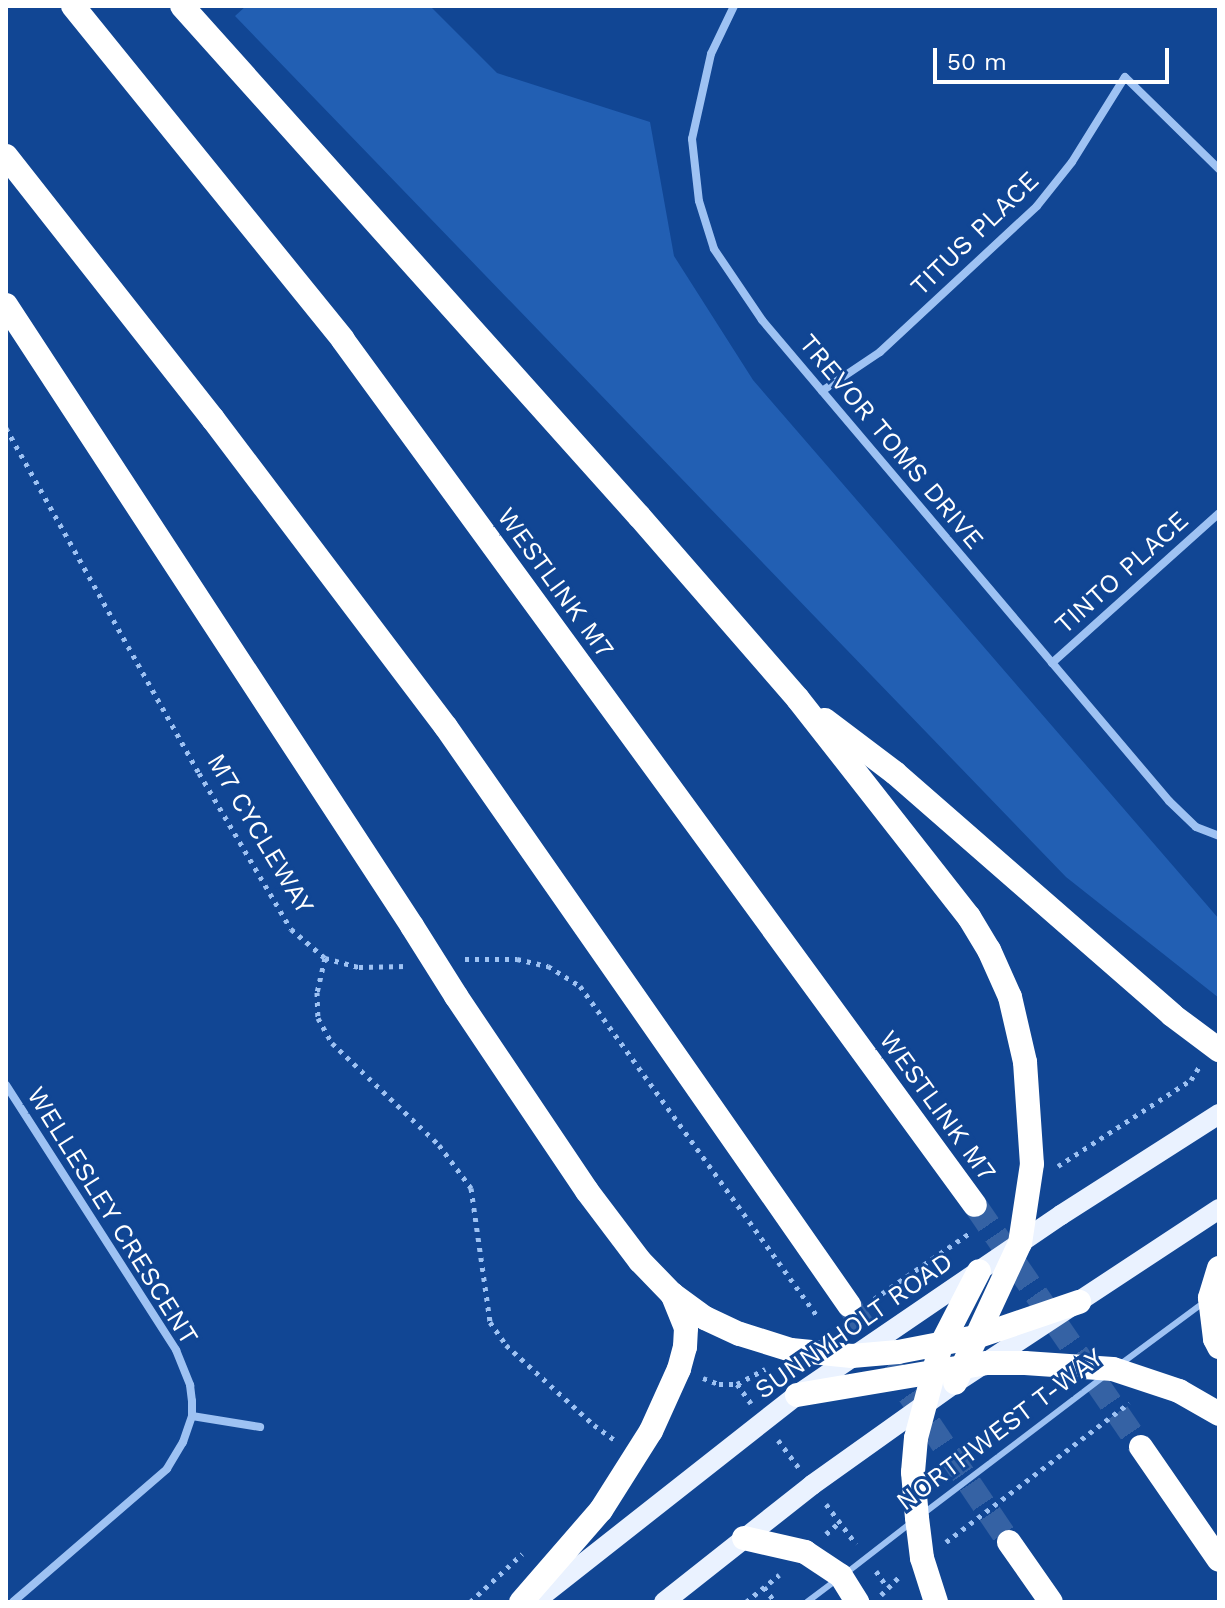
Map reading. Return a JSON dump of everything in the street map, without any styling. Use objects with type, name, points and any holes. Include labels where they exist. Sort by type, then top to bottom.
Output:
[{"type":"highway","name":"WESTLINK M7","points":[[73,6],[343,340],[978,1214]]},
{"type":"highway","points":[[182,6],[628,504],[798,699],[969,917],[1010,997],[1025,1062],[1032,1164],[1020,1243],[976,1337],[925,1406],[916,1438],[913,1472],[917,1518],[922,1558],[936,1602]]},
{"type":"highway","points":[[6,156],[213,419],[446,727],[861,1303]]},
{"type":"highway","points":[[6,305],[456,996],[587,1191],[640,1261],[672,1294],[705,1318],[740,1334],[791,1350],[852,1356],[941,1345],[976,1337],[1079,1302]]},
{"type":"highway","points":[[798,699],[895,773],[1160,1005],[1210,1058]]},
{"type":"highway","points":[[1219,1268],[1215,1295],[1215,1339],[1219,1347]]},
{"type":"highway","points":[[950,1374],[941,1345],[979,1271]]},
{"type":"highway","points":[[521,1602],[601,1510],[651,1431],[679,1369],[685,1347],[686,1328],[672,1294]]},
{"type":"highway","points":[[797,1395],[950,1374],[987,1363],[1113,1369],[1179,1391],[1219,1414]]},
{"type":"highway","points":[[1141,1447],[1219,1560]]},
{"type":"highway","points":[[744,1538],[805,1552],[841,1576],[857,1602]]},
{"type":"highway","points":[[1009,1542],[1051,1602]]},
{"type":"main road","name":"SUNNYHOLT ROAD","points":[[534,1602],[797,1395],[1020,1243],[1219,1114]]},
{"type":"main road","points":[[987,1363],[1219,1209]]},
{"type":"main road","points":[[664,1602],[812,1485],[925,1406]]},
{"type":"street","name":"TREVOR TOMS DRIVE","points":[[734,6],[711,54],[692,139],[699,201],[714,249],[762,320],[1169,801],[1196,827],[1219,836]]},
{"type":"street","name":"TITUS PLACE","points":[[822,391],[880,352],[1037,206],[1072,162],[1125,77],[1219,169]]},
{"type":"street","name":"TINTO PLACE","points":[[1052,663],[1219,513]]},
{"type":"street","name":"WELLESLEY CRESCENT","points":[[6,1085],[176,1350],[190,1385],[192,1416]]},
{"type":"street","points":[[13,1602],[167,1469],[183,1442],[192,1416],[260,1427]]},
{"type":"lane","name":"NORTHWEST T-WAY","points":[[807,1602],[1215,1295]]},
{"type":"path","name":"M7 CYCLEWAY","points":[[6,428],[291,929],[325,958],[359,967],[415,965]]},
{"type":"path","points":[[325,958],[317,992],[318,1018],[332,1043],[439,1145],[471,1188],[490,1322],[506,1345],[561,1396],[622,1444]]},
{"type":"path","points":[[456,960],[517,959],[548,966],[580,986],[819,1318]]},
{"type":"path","points":[[1061,1164],[1191,1080],[1210,1058]]},
{"type":"path","points":[[861,1303],[978,1214]]},
{"type":"path","points":[[696,1376],[719,1384],[737,1384],[759,1373]]},
{"type":"path","points":[[737,1384],[840,1522]]},
{"type":"path","points":[[953,1537],[1130,1402]]},
{"type":"path","points":[[746,1602],[764,1587],[775,1602]]},
{"type":"shaded area","points":[[246,6],[430,6],[497,73],[650,122],[674,256],[753,380],[1219,919],[1219,998],[1066,877],[235,16]]},
{"type":"tunnel","points":[[975,1205],[1141,1447]]},
{"type":"tunnel","points":[[849,1305],[1009,1542]]}]
